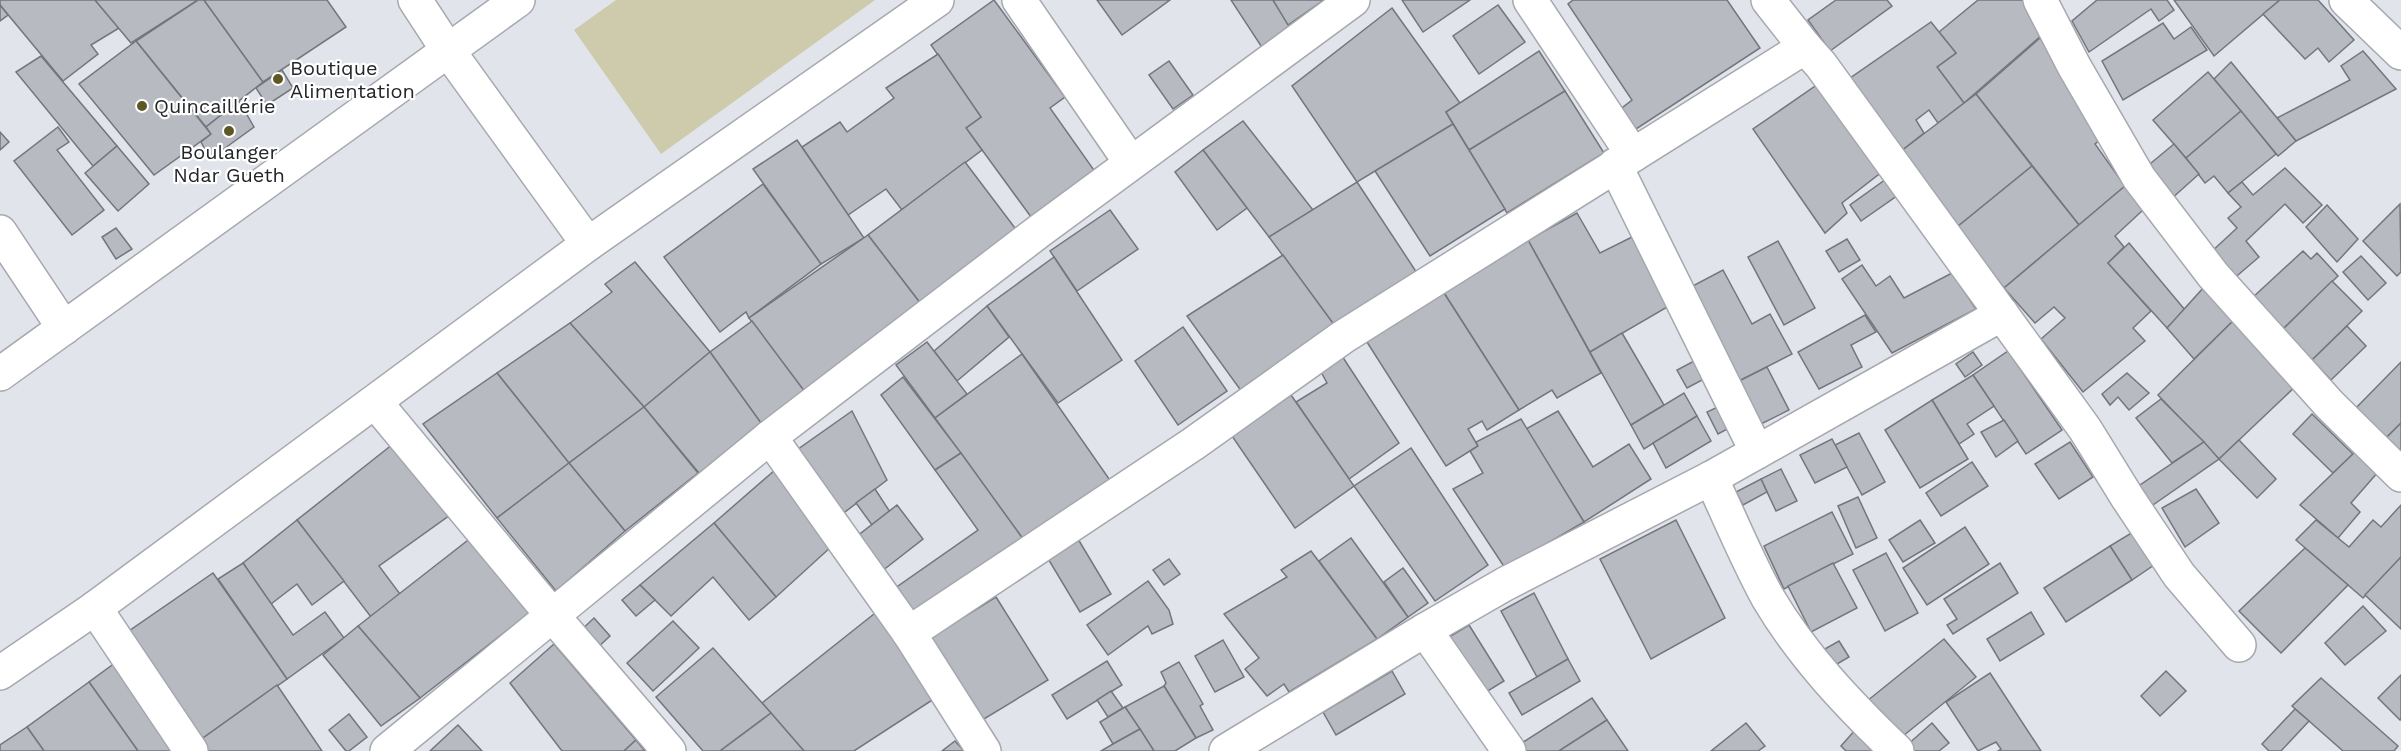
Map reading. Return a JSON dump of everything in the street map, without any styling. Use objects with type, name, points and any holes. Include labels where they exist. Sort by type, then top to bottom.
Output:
[{"type":"main road","points":[[415,0],[447,49],[588,244]]},
{"type":"main road","points":[[0,374],[447,49],[518,0]]},
{"type":"main road","points":[[0,673],[95,608],[376,403],[588,244],[937,0]]},
{"type":"main road","points":[[1019,0],[1131,163]]},
{"type":"main road","points":[[387,751],[770,437],[1131,163],[1353,0]]},
{"type":"main road","points":[[1530,0],[1624,160],[1757,452]]},
{"type":"main road","points":[[1768,0],[1821,64],[2085,429],[2127,498],[2179,575],[2239,645]]},
{"type":"main road","points":[[2040,0],[2074,66],[2139,178],[2206,266],[2330,405],[2401,475]]},
{"type":"main road","points":[[2346,0],[2401,53]]},
{"type":"main road","points":[[909,633],[1193,444],[1343,337],[1805,47]]},
{"type":"main road","points":[[0,232],[63,328]]},
{"type":"main road","points":[[1226,751],[1505,584],[1711,478],[2002,314]]},
{"type":"main road","points":[[376,403],[552,615],[669,751]]},
{"type":"main road","points":[[770,437],[909,633],[984,751]]},
{"type":"main road","points":[[1711,478],[1768,598],[1808,657],[1845,701],[1897,751]]},
{"type":"main road","points":[[95,608],[191,751]]},
{"type":"main road","points":[[1425,630],[1509,751]]},
{"type":"shaded area","points":[[616,0],[875,0],[661,154],[574,30]]},
{"type":"building","points":[[0,0],[95,0],[119,28],[91,45],[98,54],[63,81],[0,5]]},
{"type":"building","points":[[95,0],[198,0],[131,43]]},
{"type":"building","points":[[198,0],[204,0],[263,82],[206,127],[136,41]]},
{"type":"building","points":[[204,0],[327,0],[346,27],[263,82]]},
{"type":"building","points":[[994,0],[1065,97],[1050,108],[1096,173],[1034,221],[966,128],[981,117],[931,45]]},
{"type":"building","points":[[1097,0],[1170,0],[1122,35]]},
{"type":"building","points":[[1231,0],[1273,0],[1291,28],[1263,49]]},
{"type":"building","points":[[1273,0],[1324,0],[1288,25]]},
{"type":"building","points":[[1402,0],[1470,0],[1423,32]]},
{"type":"building","points":[[1573,0],[1727,0],[1760,48],[1633,131],[1618,111],[1632,100],[1568,4]]},
{"type":"building","points":[[1836,0],[1887,0],[1892,6],[1830,51],[1808,20]]},
{"type":"building","points":[[1978,0],[2028,0],[2049,29],[1964,103],[1937,67],[1956,53],[1939,32]]},
{"type":"building","points":[[2097,0],[2167,0],[2174,10],[2159,21],[2151,9],[2089,52],[2072,21]]},
{"type":"building","points":[[2174,0],[2280,0],[2214,56]]},
{"type":"building","points":[[2280,0],[2318,0],[2354,40],[2329,62],[2318,48],[2305,59],[2263,14]]},
{"type":"building","points":[[0,5],[8,15],[0,21]]},
{"type":"building","points":[[1498,5],[1525,42],[1479,74],[1453,36]]},
{"type":"building","points":[[1392,8],[1460,103],[1446,112],[1453,124],[1357,182],[1292,86]]},
{"type":"building","points":[[1931,22],[1956,53],[1937,67],[1964,103],[1938,123],[1929,110],[1916,120],[1924,133],[1896,155],[1843,83]]},
{"type":"building","points":[[2163,23],[2174,39],[2191,27],[2207,50],[2123,100],[2102,61]]},
{"type":"building","points":[[2040,38],[2107,134],[2095,144],[2125,186],[2079,225],[1976,94]]},
{"type":"building","name":"Quincaillérie","points":[[136,41],[211,134],[154,175],[79,84]]},
{"type":"building","points":[[1539,51],[1565,91],[1469,150],[1446,112]]},
{"type":"building","points":[[2363,51],[2396,89],[2296,141],[2277,118],[2350,80],[2341,66]]},
{"type":"building","points":[[938,54],[981,117],[966,128],[982,150],[902,210],[886,189],[848,215],[802,147],[840,122],[847,132],[894,98],[886,88]]},
{"type":"building","points":[[41,56],[117,146],[93,166],[16,72]]},
{"type":"building","points":[[1169,61],[1193,95],[1173,109],[1149,75]]},
{"type":"building","points":[[2231,62],[2296,141],[2278,156],[2214,79]]},
{"type":"building","name":"Boutique Alimentation","points":[[282,70],[293,88],[267,105],[256,88]]},
{"type":"building","points":[[2208,72],[2241,111],[2186,158],[2153,120]]},
{"type":"building","points":[[1821,82],[1883,171],[1842,203],[1847,213],[1825,233],[1753,129]]},
{"type":"building","points":[[1565,91],[1604,153],[1507,213],[1469,150]]},
{"type":"building","points":[[1976,94],[2032,166],[1957,227],[1896,155]]},
{"type":"building","name":"Boulanger Ndar Gueth","points":[[239,101],[254,127],[210,159],[201,142],[211,134],[206,127]]},
{"type":"building","points":[[2241,111],[2276,154],[2228,193],[2214,176],[2205,183],[2186,158]]},
{"type":"building","points":[[1243,121],[1313,210],[1269,237],[1203,150]]},
{"type":"building","points":[[1453,124],[1505,209],[1430,256],[1375,171]]},
{"type":"building","points":[[58,127],[69,142],[57,150],[104,210],[72,235],[14,161]]},
{"type":"building","points":[[0,132],[9,142],[0,150]]},
{"type":"building","points":[[797,140],[864,238],[821,264],[753,169]]},
{"type":"building","points":[[2174,144],[2199,174],[2170,200],[2145,168]]},
{"type":"building","points":[[117,146],[149,184],[118,211],[85,173]]},
{"type":"building","points":[[1203,150],[1247,208],[1217,230],[1175,172]]},
{"type":"building","points":[[965,162],[1021,236],[924,308],[868,235]]},
{"type":"building","points":[[2032,166],[2079,225],[2004,288],[1957,227]]},
{"type":"building","points":[[2285,168],[2322,205],[2303,223],[2285,204],[2246,241],[2259,257],[2231,281],[2210,253],[2237,228],[2228,218],[2241,207],[2228,193],[2242,182],[2253,195]]},
{"type":"building","points":[[1889,177],[1901,193],[1861,221],[1850,205]]},
{"type":"building","points":[[1357,182],[1417,273],[1335,326],[1269,237]]},
{"type":"building","points":[[763,184],[821,264],[749,318],[746,312],[720,332],[664,257]]},
{"type":"building","points":[[2125,186],[2143,210],[2115,236],[2124,247],[2108,263],[2151,311],[2133,328],[2145,341],[2083,392],[2041,339],[2065,318],[2054,307],[2035,323],[2004,288]]},
{"type":"building","points":[[2400,204],[2401,272],[2397,276],[2363,241]]},
{"type":"building","points":[[2327,205],[2358,239],[2337,262],[2306,227]]},
{"type":"building","points":[[1110,210],[1138,249],[1077,291],[1050,251]]},
{"type":"building","points":[[1577,213],[1600,253],[1632,237],[1669,306],[1590,352],[1528,240]]},
{"type":"building","points":[[116,228],[132,249],[116,259],[102,237]]},
{"type":"building","points":[[868,235],[924,308],[811,400],[749,318]]},
{"type":"building","points":[[1847,239],[1860,260],[1839,272],[1826,251]]},
{"type":"building","points":[[1528,240],[1601,373],[1557,398],[1552,390],[1519,410],[1444,293]]},
{"type":"building","points":[[1778,241],[1815,308],[1784,325],[1748,257]]},
{"type":"building","points":[[2129,243],[2185,310],[2167,328],[2108,263]]},
{"type":"building","points":[[2303,251],[2311,259],[2317,253],[2338,276],[2281,331],[2251,299]]},
{"type":"building","points":[[1283,255],[1335,326],[1247,399],[1187,316]]},
{"type":"building","points":[[2361,256],[2386,283],[2368,300],[2343,272]]},
{"type":"building","points":[[1054,257],[1122,360],[1058,403],[987,306]]},
{"type":"building","points":[[635,262],[710,352],[644,407],[570,323],[612,292],[605,284]]},
{"type":"building","points":[[1862,265],[1876,286],[1890,276],[1904,298],[1952,273],[1976,309],[1892,353],[1842,279]]},
{"type":"building","points":[[1723,270],[1752,324],[1770,314],[1792,354],[1735,383],[1685,290]]},
{"type":"building","points":[[2332,281],[2362,311],[2312,360],[2281,331]]},
{"type":"building","points":[[2205,286],[2234,320],[2194,359],[2167,328]]},
{"type":"building","points":[[1444,293],[1519,410],[1487,430],[1482,421],[1468,429],[1478,446],[1446,466],[1365,339]]},
{"type":"building","points":[[987,306],[1009,337],[957,381],[934,351]]},
{"type":"building","points":[[1865,315],[1876,332],[1851,345],[1862,367],[1819,389],[1798,352]]},
{"type":"building","points":[[2234,320],[2299,383],[2219,459],[2158,395]]},
{"type":"building","points":[[752,321],[808,396],[766,430],[710,352]]},
{"type":"building","points":[[570,323],[644,407],[569,463],[497,373]]},
{"type":"building","points":[[2347,326],[2366,346],[2331,380],[2312,360]]},
{"type":"building","points":[[1183,327],[1227,391],[1178,425],[1135,361]]},
{"type":"building","points":[[1622,333],[1664,405],[1631,425],[1590,352]]},
{"type":"building","points":[[927,342],[967,394],[935,418],[896,365]]},
{"type":"building","points":[[2008,351],[2062,430],[2026,454],[1973,375]]},
{"type":"building","points":[[710,352],[766,430],[704,479],[644,407]]},
{"type":"building","points":[[1973,352],[1982,365],[1965,377],[1956,364]]},
{"type":"building","points":[[1022,354],[1114,486],[1023,539],[935,418]]},
{"type":"building","points":[[1342,356],[1399,443],[1349,479],[1296,402],[1327,383],[1320,370]]},
{"type":"building","points":[[1696,360],[1706,378],[1687,388],[1677,370]]},
{"type":"building","points":[[2401,362],[2401,423],[2384,440],[2354,410]]},
{"type":"building","points":[[1767,367],[1789,410],[1761,424],[1739,381]]},
{"type":"building","points":[[497,373],[569,463],[497,518],[423,424]]},
{"type":"building","points":[[2127,373],[2149,393],[2129,410],[2118,397],[2110,405],[2102,394]]},
{"type":"building","points":[[1973,375],[1994,406],[1967,424],[1974,434],[1959,444],[1932,400]]},
{"type":"building","points":[[903,377],[961,453],[935,470],[881,395]]},
{"type":"building","points":[[1684,393],[1697,416],[1644,449],[1631,425]]},
{"type":"building","points":[[1291,395],[1354,486],[1295,528],[1232,436]]},
{"type":"building","points":[[2161,399],[2204,442],[2172,463],[2136,418]]},
{"type":"building","points":[[1932,400],[1968,459],[1920,488],[1885,430]]},
{"type":"building","points":[[1722,405],[1733,426],[1718,434],[1707,412]]},
{"type":"building","points":[[644,407],[698,473],[625,531],[569,463]]},
{"type":"building","points":[[852,411],[887,480],[841,515],[794,452]]},
{"type":"building","points":[[1558,411],[1593,467],[1629,444],[1651,479],[1584,522],[1526,429]]},
{"type":"building","points":[[2312,414],[2353,454],[2333,473],[2293,434]]},
{"type":"building","points":[[1697,416],[1711,441],[1666,468],[1653,443]]},
{"type":"building","points":[[1521,419],[1584,522],[1505,568],[1453,489],[1483,473],[1470,451],[1478,446],[1476,442]]},
{"type":"building","points":[[2004,420],[2018,441],[1996,457],[1981,432]]},
{"type":"building","points":[[2401,423],[2401,456],[2384,440]]},
{"type":"building","points":[[1859,433],[1885,482],[1862,495],[1835,445]]},
{"type":"building","points":[[1832,439],[1847,467],[1815,483],[1800,455]]},
{"type":"building","points":[[2239,440],[2276,479],[2257,498],[2219,459]]},
{"type":"building","points":[[2070,442],[2093,477],[2059,499],[2035,464]]},
{"type":"building","points":[[2204,442],[2219,459],[2150,507],[2137,487]]},
{"type":"building","points":[[393,444],[450,515],[379,566],[400,594],[371,617],[297,520]]},
{"type":"building","points":[[1411,448],[1488,565],[1435,601],[1354,486]]},
{"type":"building","points":[[2356,451],[2378,472],[2351,503],[2360,512],[2338,538],[2300,505]]},
{"type":"building","points":[[961,453],[1023,539],[910,618],[891,591],[978,530],[935,470]]},
{"type":"building","points":[[1972,462],[1988,486],[1941,516],[1926,493]]},
{"type":"building","points":[[569,463],[625,531],[556,591],[497,518]]},
{"type":"building","points":[[1781,469],[1797,501],[1776,511],[1761,479]]},
{"type":"building","points":[[775,470],[832,546],[776,597],[714,523]]},
{"type":"building","points":[[1761,479],[1767,492],[1743,505],[1736,492]]},
{"type":"building","points":[[875,489],[890,512],[872,525],[856,503]]},
{"type":"building","points":[[2196,489],[2219,523],[2185,547],[2162,508]]},
{"type":"building","points":[[1858,497],[1877,538],[1856,548],[1838,506]]},
{"type":"building","points":[[897,505],[923,539],[882,571],[856,537]]},
{"type":"building","points":[[2401,505],[2401,557],[2363,598],[2296,540],[2316,520],[2349,547],[2373,520],[2381,527]]},
{"type":"building","points":[[1832,512],[1853,554],[1784,589],[1764,546]]},
{"type":"building","points":[[297,520],[344,581],[312,605],[297,584],[271,604],[243,563]]},
{"type":"building","points":[[1676,520],[1725,618],[1651,659],[1600,559]]},
{"type":"building","points":[[1920,520],[1935,543],[1903,562],[1889,540]]},
{"type":"building","points":[[714,523],[776,597],[749,620],[713,577],[671,616],[640,585]]},
{"type":"building","points":[[1965,527],[1989,564],[1927,605],[1903,568]]},
{"type":"building","points":[[2133,532],[2154,565],[2132,580],[2110,546]]},
{"type":"building","points":[[472,537],[532,611],[420,698],[358,626]]},
{"type":"building","points":[[1351,538],[1408,617],[1377,639],[1319,561]]},
{"type":"building","points":[[1078,539],[1111,594],[1080,612],[1047,557]]},
{"type":"building","points":[[2110,546],[2132,580],[2066,622],[2044,588]]},
{"type":"building","points":[[2305,548],[2348,585],[2281,653],[2239,611]]},
{"type":"building","points":[[1311,551],[1377,639],[1289,692],[1284,684],[1267,696],[1245,669],[1259,658],[1224,614],[1287,577],[1281,570]]},
{"type":"building","points":[[1886,553],[1918,613],[1885,631],[1853,570]]},
{"type":"building","points":[[2401,557],[2401,629],[2365,595]]},
{"type":"building","points":[[1169,559],[1180,574],[1164,585],[1153,570]]},
{"type":"building","points":[[243,563],[293,635],[325,612],[344,638],[287,679],[218,579]]},
{"type":"building","points":[[1833,563],[1857,608],[1811,632],[1788,586]]},
{"type":"building","points":[[2000,563],[2018,593],[1953,634],[1947,625],[1957,619],[1944,599]]},
{"type":"building","points":[[1403,568],[1428,603],[1408,617],[1384,582]]},
{"type":"building","points":[[213,573],[287,679],[199,741],[126,633]]},
{"type":"building","points":[[1148,581],[1169,610],[1173,624],[1152,634],[1148,626],[1108,655],[1087,625]]},
{"type":"building","points":[[640,585],[655,600],[636,616],[622,600]]},
{"type":"building","points":[[1534,593],[1568,659],[1537,677],[1501,611]]},
{"type":"building","points":[[996,597],[1048,680],[979,722],[928,639]]},
{"type":"building","points":[[2363,606],[2386,631],[2345,665],[2325,643]]},
{"type":"building","points":[[879,610],[940,695],[854,751],[804,751],[762,703]]},
{"type":"building","points":[[2031,612],[2044,634],[2000,661],[1987,639]]},
{"type":"building","points":[[594,618],[610,636],[593,652],[577,634]]},
{"type":"building","points":[[673,621],[699,648],[653,691],[627,663]]},
{"type":"building","points":[[1469,625],[1504,681],[1478,697],[1444,640]]},
{"type":"building","points":[[358,626],[420,698],[381,726],[323,655]]},
{"type":"building","points":[[1944,639],[1976,677],[1898,740],[1867,701]]},
{"type":"building","points":[[1223,640],[1244,677],[1215,692],[1195,656]]},
{"type":"building","points":[[1839,641],[1849,657],[1832,667],[1823,650]]},
{"type":"building","points":[[554,644],[636,740],[624,751],[562,751],[510,683]]},
{"type":"building","points":[[713,648],[771,713],[720,751],[703,751],[656,697]]},
{"type":"building","points":[[1568,659],[1580,681],[1522,715],[1509,693]]},
{"type":"building","points":[[119,660],[183,751],[138,751],[89,682]]},
{"type":"building","points":[[1107,661],[1122,685],[1067,719],[1052,695]]},
{"type":"building","points":[[1179,662],[1203,704],[1200,706],[1213,730],[1196,738],[1164,686],[1166,683],[1161,672]]},
{"type":"building","points":[[1392,671],[1405,694],[1336,735],[1323,712]]},
{"type":"building","points":[[2166,671],[2186,691],[2160,716],[2141,696]]},
{"type":"building","points":[[1990,673],[2041,751],[1998,751],[2001,749],[1996,742],[1978,751],[1946,702]]},
{"type":"building","points":[[2401,675],[2401,718],[2400,720],[2378,698]]},
{"type":"building","points":[[2321,678],[2398,746],[2394,751],[2343,751],[2292,706]]},
{"type":"building","points":[[89,682],[138,751],[44,751],[27,727]]},
{"type":"building","points":[[277,685],[322,751],[202,751],[196,743]]},
{"type":"building","points":[[1164,686],[1196,738],[1175,751],[1154,751],[1125,707]]},
{"type":"building","points":[[1111,691],[1123,708],[1108,717],[1097,700]]},
{"type":"building","points":[[1592,698],[1607,720],[1559,751],[1520,751],[1517,746]]},
{"type":"building","points":[[1125,707],[1140,729],[1113,744],[1100,722]]},
{"type":"building","points":[[2295,709],[2309,721],[2281,751],[2269,751],[2262,744]]},
{"type":"building","points":[[771,713],[804,751],[720,751]]},
{"type":"building","points":[[349,714],[367,737],[346,751],[329,730]]},
{"type":"building","points":[[1607,720],[1628,751],[1559,751]]},
{"type":"building","points":[[1746,723],[1765,746],[1758,751],[1711,751]]},
{"type":"building","points":[[1932,723],[1949,743],[1939,751],[1910,751],[1906,746]]},
{"type":"building","points":[[458,725],[482,751],[430,751]]},
{"type":"building","points":[[27,727],[44,751],[0,751],[0,745]]},
{"type":"building","points":[[1140,729],[1154,751],[1101,751],[1113,744]]},
{"type":"building","points":[[1856,729],[1878,751],[1846,751],[1841,746]]},
{"type":"building","points":[[636,740],[645,751],[624,751]]},
{"type":"building","points":[[955,741],[964,751],[942,751]]},
{"type":"place","name":"Boutique Alimentation","points":[[278,79]]},
{"type":"place","name":"Quincaillérie","points":[[142,106]]},
{"type":"place","name":"Boulanger Ndar Gueth","points":[[229,131]]}]
